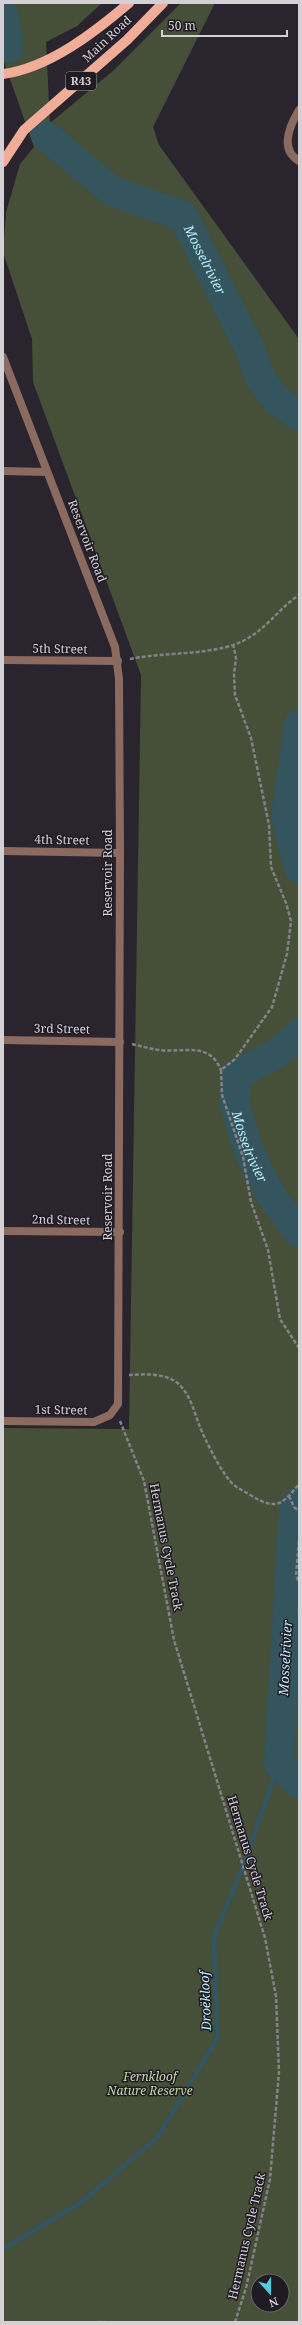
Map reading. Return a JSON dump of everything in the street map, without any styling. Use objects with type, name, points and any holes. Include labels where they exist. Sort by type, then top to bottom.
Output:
[{"type":"main road","name":"Main Road","points":[[3,74],[41,62],[76,44],[129,3]]},
{"type":"main road","name":"Main Road","points":[[3,162],[24,130],[127,40],[163,3]]},
{"type":"street","points":[[299,110],[290,127],[288,139],[289,149],[299,161]]},
{"type":"street","name":"Reservoir Road","points":[[3,357],[109,632],[118,661],[120,853],[120,1375],[119,1399],[115,1410]]},
{"type":"street","points":[[3,471],[47,472]]},
{"type":"street","name":"5th Street","points":[[3,660],[118,661]]},
{"type":"street","name":"4th Street","points":[[3,851],[120,853]]},
{"type":"street","name":"3rd Street","points":[[3,1040],[120,1042]]},
{"type":"street","name":"2nd Street","points":[[3,1231],[120,1232]]},
{"type":"street","name":"1st Street","points":[[3,1421],[94,1422],[104,1419],[115,1410]]},
{"type":"path","points":[[118,661],[146,655],[203,651],[233,644],[249,638],[266,625],[283,606],[299,595]]},
{"type":"path","points":[[221,1070],[235,1059],[272,1007],[287,954],[291,921],[286,903],[271,867],[269,826],[251,738],[236,695],[234,674],[236,658],[233,644]]},
{"type":"path","points":[[120,1042],[159,1050],[198,1050],[213,1056],[221,1070],[222,1095],[243,1157],[251,1202],[268,1250],[280,1319],[299,1348]]},
{"type":"path","points":[[120,1375],[164,1376],[176,1382],[189,1399],[201,1429],[229,1480],[239,1490],[267,1504],[282,1503],[299,1484]]},
{"type":"path","name":"Hermanus Cycle Track","points":[[115,1410],[144,1481],[174,1640],[263,1931],[276,1996],[279,2072],[270,2179],[246,2288],[235,2322]]},
{"type":"path","points":[[289,1496],[294,1507],[299,1511]]},
{"type":"path","points":[[299,1541],[296,1575],[299,1583]]},
{"type":"path","points":[[98,2322],[106,2322]]},
{"type":"green space","name":"Fernkloof Nature Reserve","points":[[3,3],[102,3],[77,26],[46,42],[50,123],[114,70],[181,3],[215,3],[153,127],[159,145],[299,339],[299,2322],[3,2322],[3,1428],[129,1429],[141,675],[33,382],[32,339],[3,252],[6,212],[20,164],[34,147],[3,59]]},
{"type":"waterway","name":"Mosselrivier","points":[[3,15],[9,48]]},
{"type":"waterway","name":"Mosselrivier","points":[[46,136],[112,191],[183,216],[250,349],[261,380],[278,401],[299,416]]},
{"type":"waterway","name":"Mosselrivier","points":[[299,724],[286,817],[299,868]]},
{"type":"waterway","name":"Mosselrivier","points":[[299,1034],[278,1053],[237,1074],[234,1103],[249,1152],[270,1194],[299,1233]]},
{"type":"waterway","name":"Mosselrivier","points":[[299,1502],[294,1507],[279,1764],[299,1783]]},
{"type":"waterway","name":"Mosselrivier","points":[[294,1507],[299,1507]]},
{"type":"waterway","name":"Droëkloof","points":[[3,2249],[83,2201],[157,2138],[217,2039],[214,1937],[243,1866],[279,1764]]}]
